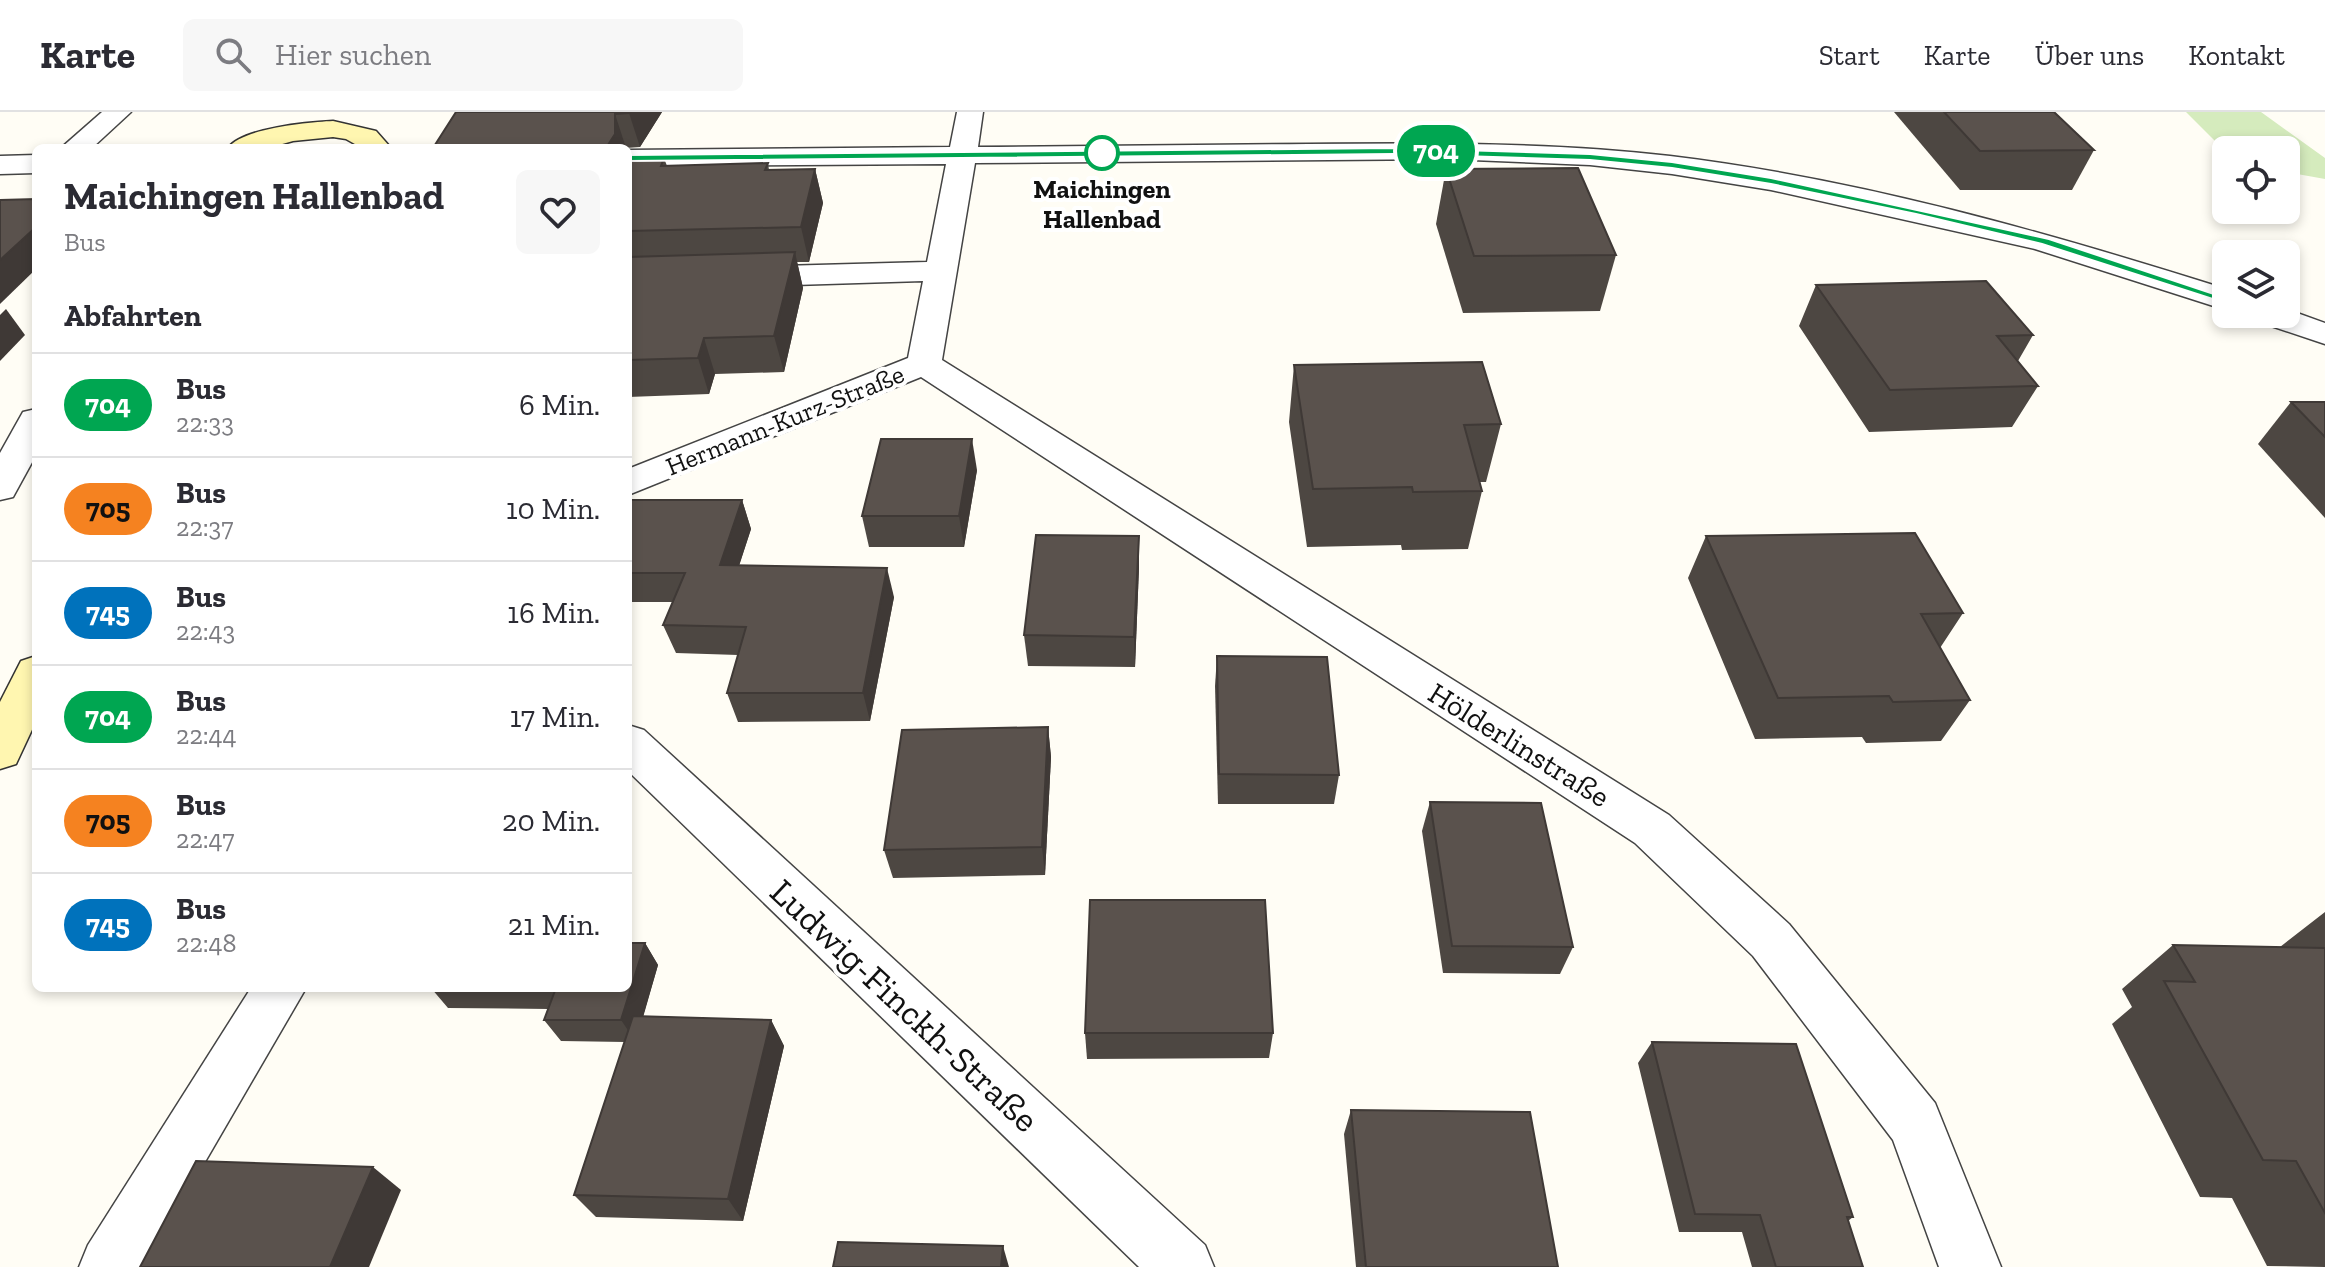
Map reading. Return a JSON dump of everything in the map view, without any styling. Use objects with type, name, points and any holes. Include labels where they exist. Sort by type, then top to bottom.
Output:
[{"type":"main road","points":[[254,144],[329,120],[362,133],[375,144]]},
{"type":"main road","points":[[0,751],[32,681]]},
{"type":"street","points":[[80,144],[118,112]]},
{"type":"street","name":"Hermann-Kurz-Straße","points":[[632,481],[924,364],[970,112]]},
{"type":"street","points":[[632,158],[1448,151],[1590,157],[1672,165],[1771,181],[2045,242],[2212,296]]},
{"type":"street","points":[[0,165],[32,164]]},
{"type":"street","points":[[632,280],[942,271]]},
{"type":"street","points":[[2300,325],[2325,334]]},
{"type":"street","name":"Hölderlinstraße","points":[[924,364],[1652,829],[1771,940],[1915,1123],[1970,1267]]},
{"type":"street","points":[[2,479],[32,427]]},
{"type":"street","name":"Ludwig-Finckh-Straße","points":[[632,747],[1183,1267]]},
{"type":"street","points":[[110,1267],[278,992]]},
{"type":"green space","points":[[2186,112],[2261,112],[2294,136],[2212,136]]},
{"type":"green space","points":[[2300,140],[2325,158],[2325,179],[2300,175]]},
{"type":"building","points":[[456,112],[630,112],[615,114],[615,134],[609,144],[436,144]]},
{"type":"building","points":[[1944,112],[2054,112],[2094,150],[1980,151]]},
{"type":"building","points":[[664,158],[661,166],[768,163],[765,170],[815,169],[801,227],[632,231],[632,160]]},
{"type":"building","points":[[1578,168],[1616,255],[1474,256],[1446,169]]},
{"type":"building","points":[[32,199],[32,231],[0,260],[0,200]]},
{"type":"building","points":[[795,252],[774,336],[704,338],[698,358],[632,360],[632,257]]},
{"type":"building","points":[[1986,281],[2033,335],[1997,336],[2038,386],[1890,390],[1816,285]]},
{"type":"building","points":[[1482,362],[1501,424],[1464,425],[1482,491],[1413,492],[1412,487],[1313,489],[1294,365]]},
{"type":"building","points":[[2291,402],[2325,402],[2325,437]]},
{"type":"building","points":[[881,439],[972,439],[959,516],[862,516]]},
{"type":"building","points":[[632,500],[742,500],[720,565],[887,568],[863,693],[727,693],[746,627],[663,625],[685,573],[632,573]]},
{"type":"building","points":[[1915,533],[1963,613],[1921,614],[1970,700],[1893,702],[1889,696],[1778,698],[1706,536]]},
{"type":"building","points":[[1036,535],[1139,536],[1134,637],[1024,635]]},
{"type":"building","points":[[1217,656],[1327,657],[1339,775],[1219,774]]},
{"type":"building","points":[[1048,727],[1042,847],[884,850],[902,730]]},
{"type":"building","points":[[1430,802],[1541,803],[1573,947],[1452,946]]},
{"type":"building","points":[[1090,900],[1265,900],[1273,1033],[1085,1033]]},
{"type":"building","points":[[632,943],[645,943],[632,985]]},
{"type":"building","points":[[2173,945],[2325,948],[2325,1213],[2296,1161],[2263,1160],[2164,981],[2195,982]]},
{"type":"building","points":[[554,992],[630,992],[621,1020],[544,1020]]},
{"type":"building","points":[[633,1016],[771,1020],[728,1199],[574,1195]]},
{"type":"building","points":[[1652,1042],[1796,1044],[1853,1217],[1847,1217],[1863,1267],[1776,1267],[1760,1215],[1695,1214]]},
{"type":"building","points":[[1351,1110],[1530,1112],[1558,1267],[1366,1267]]},
{"type":"building","points":[[196,1161],[373,1167],[330,1267],[140,1267]]},
{"type":"building","points":[[838,1242],[1003,1246],[1001,1267],[833,1267]]},
{"type":"bus line","name":"704","points":[[632,158],[1394,151],[1590,157],[1672,165],[1771,181],[1916,211],[2045,242],[2212,296]]},
{"type":"place","name":"Maichingen Hallenbad","points":[[1102,153]]}]
